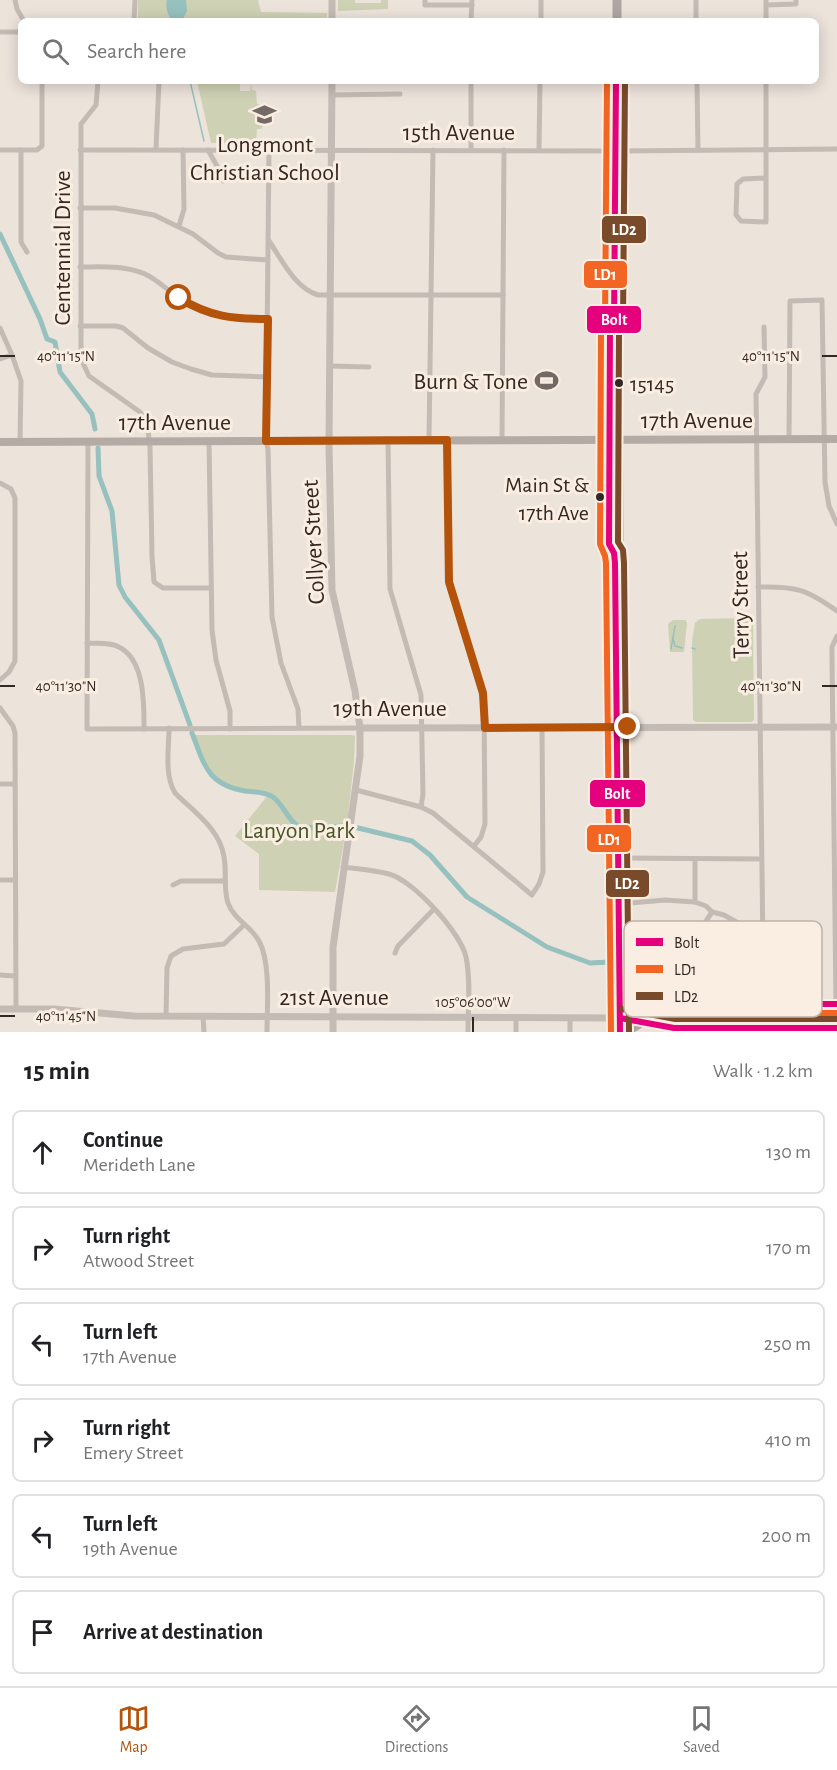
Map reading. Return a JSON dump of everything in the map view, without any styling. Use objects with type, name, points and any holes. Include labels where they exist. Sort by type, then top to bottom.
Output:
[{"type":"highway","points":[[617,0],[617,18]]},
{"type":"highway","points":[[616,84],[614,324],[618,328],[613,440],[619,544],[614,553],[620,1032]]},
{"type":"highway","points":[[620,1002],[624,1004]]},
{"type":"highway","points":[[626,1032],[645,1017]]},
{"type":"main road","name":"17th Avenue","points":[[0,442],[837,439]]},
{"type":"street","points":[[15,0],[22,18]]},
{"type":"street","points":[[134,18],[135,0]]},
{"type":"street","points":[[332,0],[332,18]]},
{"type":"street","points":[[425,0],[425,4],[472,3],[471,18]]},
{"type":"street","points":[[541,0],[541,18]]},
{"type":"street","points":[[696,0],[696,18]]},
{"type":"street","points":[[766,3],[796,4],[796,0]]},
{"type":"street","points":[[0,32],[18,32]]},
{"type":"street","points":[[0,150],[40,148],[42,84]]},
{"type":"street","name":"Centennial Drive","points":[[98,84],[96,105],[81,124],[81,359],[85,370],[103,387],[142,414],[147,421],[150,442],[152,579],[163,588],[211,588]]},
{"type":"street","points":[[156,149],[159,84]]},
{"type":"street","name":"Collyer Street","points":[[332,84],[329,441],[332,590],[355,691],[360,728],[360,756],[356,790],[333,946],[333,1032]]},
{"type":"street","points":[[471,84],[471,150]]},
{"type":"street","points":[[539,150],[540,84]]},
{"type":"street","points":[[697,84],[698,150]]},
{"type":"street","points":[[766,84],[766,150],[766,178],[766,222],[741,221],[736,215],[737,184],[743,179],[766,178]]},
{"type":"street","points":[[332,95],[400,94]]},
{"type":"street","name":"15th Avenue","points":[[80,150],[837,149]]},
{"type":"street","points":[[21,150],[21,242],[27,252]]},
{"type":"street","points":[[179,226],[184,209],[183,150]]},
{"type":"street","points":[[208,150],[223,181]]},
{"type":"street","points":[[269,150],[266,441],[272,617],[281,663],[298,709],[299,728]]},
{"type":"street","points":[[429,440],[433,150]]},
{"type":"street","points":[[502,440],[504,150]]},
{"type":"street","points":[[80,208],[137,211],[154,215],[179,226],[226,257],[268,260]]},
{"type":"street","points":[[268,240],[304,288],[318,295],[503,295]]},
{"type":"street","points":[[80,267],[131,269],[156,280],[179,298],[208,313],[239,319],[268,319]]},
{"type":"street","points":[[789,439],[790,301],[822,300],[825,487],[830,510],[837,524]]},
{"type":"street","points":[[80,327],[116,326],[123,328],[166,359],[212,375],[267,377]]},
{"type":"street","name":"Terry Street","points":[[762,921],[756,394],[765,377],[764,327]]},
{"type":"street","points":[[0,328],[21,381],[20,442]]},
{"type":"street","points":[[0,359],[12,355]]},
{"type":"street","points":[[330,366],[369,367]]},
{"type":"street","points":[[447,440],[449,582],[483,693],[485,824],[481,837],[474,846]]},
{"type":"street","points":[[209,441],[212,630],[216,660],[228,700],[230,729]]},
{"type":"street","points":[[388,441],[390,589],[421,695],[423,794],[421,807]]},
{"type":"street","points":[[88,442],[87,643],[112,644],[120,647],[131,658],[144,694],[144,729]]},
{"type":"street","points":[[0,483],[11,489],[15,498],[15,661],[11,674],[0,680]]},
{"type":"street","points":[[758,587],[799,589],[815,596],[837,611]]},
{"type":"street","points":[[837,636],[832,648],[835,727],[837,1004]]},
{"type":"street","name":"19th Avenue","points":[[87,643],[87,729],[835,727]]},
{"type":"street","points":[[0,708],[13,726],[15,733],[16,1009]]},
{"type":"street","points":[[169,728],[171,786],[175,793],[216,833],[224,857],[229,904],[234,914],[254,933],[264,951],[267,1032]]},
{"type":"street","points":[[356,790],[421,807],[433,813],[532,895],[543,872],[542,728]]},
{"type":"street","points":[[0,784],[15,784]]},
{"type":"street","points":[[618,858],[761,860]]},
{"type":"street","points":[[695,859],[695,902]]},
{"type":"street","points":[[343,867],[390,874],[400,878],[434,909],[455,933],[466,955],[468,1032]]},
{"type":"street","points":[[0,880],[15,880]]},
{"type":"street","points":[[173,885],[181,881],[225,881]]},
{"type":"street","points":[[619,904],[665,900],[695,902],[734,921]]},
{"type":"street","points":[[395,953],[398,946],[434,909]]},
{"type":"street","points":[[706,921],[712,912]]},
{"type":"street","points":[[619,923],[624,924]]},
{"type":"street","points":[[166,1016],[167,968],[171,956],[183,949],[224,944],[244,925]]},
{"type":"street","points":[[0,975],[15,976]]},
{"type":"street","name":"21st Avenue","points":[[822,1005],[837,1004]]},
{"type":"street","name":"21st Avenue","points":[[0,1009],[49,1009],[135,1016],[629,1017]]},
{"type":"street","points":[[204,1016],[204,1032]]},
{"type":"street","points":[[516,1017],[516,1032]]},
{"type":"street","points":[[570,1017],[570,1032]]},
{"type":"street","name":"21st Avenue","points":[[651,1017],[674,1028],[704,1024],[764,1024],[837,1028]]},
{"type":"street","points":[[704,1017],[704,1024]]},
{"type":"street","name":"Terry Street","points":[[764,1017],[764,1024]]},
{"type":"green space","points":[[138,0],[258,0],[261,12],[327,13],[327,18],[138,18]]},
{"type":"green space","points":[[338,0],[355,0],[355,3],[381,3],[381,0],[388,0],[388,9],[338,11]]},
{"type":"green space","points":[[198,84],[240,84],[240,91],[250,91],[251,84],[252,90],[256,91],[257,104],[263,105],[265,123],[261,129],[257,129],[256,143],[211,143]]},
{"type":"green space","points":[[700,619],[753,619],[754,720],[751,722],[696,722],[693,720],[692,641],[695,623]]},
{"type":"green space","points":[[673,620],[686,620],[684,652],[670,652],[668,624]]},
{"type":"green space","name":"Lanyon Park","points":[[193,735],[355,736],[347,825],[335,892],[259,890],[259,854],[235,836],[268,795],[237,789],[218,780],[205,764]]},
{"type":"water","points":[[167,0],[186,0],[187,11],[184,18],[170,18],[166,6]]},
{"type":"waterway","points":[[191,84],[204,141]]},
{"type":"waterway","points":[[0,234],[47,339],[55,342],[60,372],[92,414],[95,429]]},
{"type":"waterway","points":[[98,448],[99,476],[112,511],[119,585],[125,597],[159,640],[190,725]]},
{"type":"waterway","points":[[671,649],[675,626]]},
{"type":"waterway","points":[[673,639],[675,646],[682,648]]},
{"type":"waterway","points":[[192,733],[204,764],[209,772],[223,784],[232,788],[270,795],[301,828],[346,826]]},
{"type":"waterway","points":[[354,827],[412,841],[430,855],[467,897],[547,947],[590,963],[610,962]]},
{"type":"waterway","points":[[822,1015],[837,1015]]},
{"type":"transit line","name":"LD1","points":[[607,84],[605,320],[601,328],[600,544],[606,563],[611,1032]]},
{"type":"transit line","name":"Bolt","points":[[616,84],[614,324],[610,328],[609,544],[614,553],[615,563],[620,1032]]},
{"type":"transit line","name":"LD2","points":[[625,84],[623,324],[619,332],[618,542],[623,550],[624,563],[628,921]]},
{"type":"transit line","name":"Bolt","points":[[822,1004],[837,1004]]},
{"type":"transit line","name":"LD1","points":[[822,1013],[837,1013]]},
{"type":"transit line","name":"LD2","points":[[629,1017],[629,1032]]},
{"type":"transit line","name":"LD2","points":[[664,1017],[675,1019],[837,1019]]},
{"type":"transit line","name":"Bolt","points":[[620,1018],[674,1028],[837,1028]]},
{"type":"place","name":"Longmont Christian School","points":[[265,114]]},
{"type":"place","name":"Burn & Tone","points":[[546,381]]},
{"type":"place","name":"15145","points":[[619,383]]},
{"type":"place","name":"Main St & 17th Ave","points":[[600,497]]},
{"type":"route","points":[[179,298],[194,307],[223,317],[268,319],[266,441],[447,440],[449,582],[483,693],[485,728],[628,727]]}]
